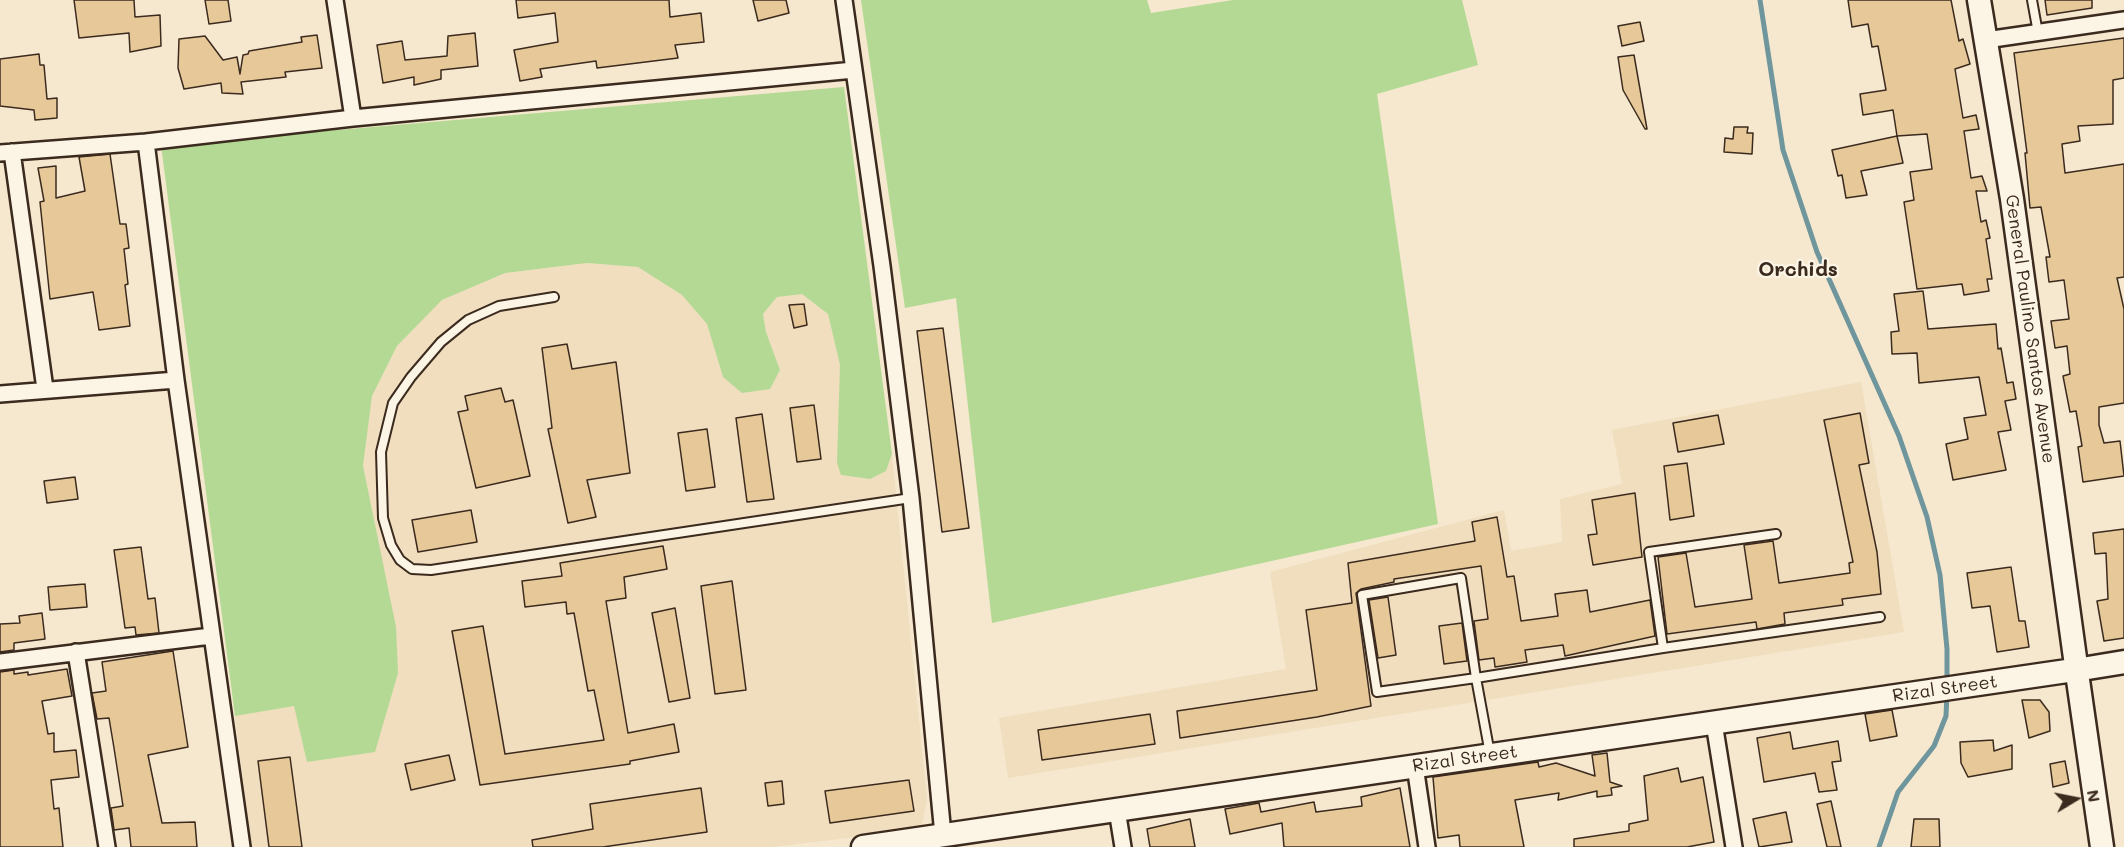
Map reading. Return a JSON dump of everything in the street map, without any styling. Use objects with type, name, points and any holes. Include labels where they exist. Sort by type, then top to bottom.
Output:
[{"type":"main road","name":"General Paulino Santos Avenue","points":[[1978,0],[2025,287],[2102,847]]},
{"type":"main road","name":"Rizal Street","points":[[863,847],[2124,662]]},
{"type":"street","points":[[335,0],[353,118]]},
{"type":"street","points":[[844,0],[882,266],[911,498],[944,835]]},
{"type":"street","points":[[1986,40],[2124,20]]},
{"type":"street","points":[[45,389],[6,153],[146,142],[353,118],[854,70]]},
{"type":"street","points":[[146,142],[176,380],[242,847]]},
{"type":"street","points":[[0,393],[176,380]]},
{"type":"street","points":[[0,662],[211,636]]},
{"type":"street","points":[[76,652],[107,847]]},
{"type":"street","points":[[1714,723],[1734,847]]},
{"type":"street","points":[[1415,766],[1427,847]]},
{"type":"street","points":[[1117,810],[1123,847]]},
{"type":"lane","points":[[2032,0],[2038,33]]},
{"type":"lane","points":[[554,297],[499,306],[468,320],[441,342],[411,377],[393,403],[381,452],[383,518],[391,545],[400,560],[412,568],[431,570],[911,498]]},
{"type":"lane","points":[[1663,648],[1649,552],[1776,534]]},
{"type":"lane","points":[[1490,755],[1476,678],[1461,578],[1362,595],[1377,692],[1476,678],[1663,648],[1880,617]]},
{"type":"shaded area","points":[[587,263],[638,267],[682,295],[707,324],[723,377],[780,370],[766,332],[763,314],[777,297],[802,293],[828,314],[840,365],[841,475],[870,479],[886,471],[892,454],[927,799],[921,829],[773,847],[251,847],[235,716],[294,705],[363,466],[372,395],[397,346],[442,300],[505,273]]},
{"type":"shaded area","points":[[1861,382],[1904,632],[1008,778],[999,718],[1286,669],[1270,572],[1504,510],[1511,551],[1562,542],[1560,499],[1622,484],[1612,430]]},
{"type":"green space","points":[[861,0],[1147,0],[1151,13],[1233,0],[1462,0],[1478,65],[1377,94],[1438,524],[992,623],[956,298],[905,308]]},
{"type":"green space","points":[[844,87],[892,454],[886,471],[870,479],[841,475],[837,463],[840,365],[828,314],[802,294],[777,297],[763,314],[766,332],[780,370],[770,389],[742,393],[723,377],[707,324],[682,295],[638,267],[587,263],[505,273],[442,300],[397,346],[372,396],[363,466],[396,627],[398,673],[375,752],[307,762],[294,706],[235,716],[161,145]]},
{"type":"building","points":[[74,0],[134,0],[135,17],[160,15],[161,46],[130,52],[129,33],[79,38]]},
{"type":"building","points":[[205,0],[228,0],[231,21],[209,24]]},
{"type":"building","points":[[516,0],[669,0],[670,17],[701,13],[704,42],[675,45],[678,58],[597,68],[596,61],[540,69],[542,77],[520,81],[514,50],[558,42],[555,13],[518,18]]},
{"type":"building","points":[[753,0],[786,0],[789,13],[758,21]]},
{"type":"building","points":[[1848,0],[1951,0],[1959,41],[1963,39],[1970,64],[1955,69],[1963,118],[1976,115],[1979,129],[1964,131],[1971,178],[1982,176],[1987,191],[1976,191],[1981,222],[1986,220],[1990,238],[1986,239],[1992,279],[1987,279],[1989,291],[1964,295],[1962,284],[1917,289],[1904,202],[1914,200],[1910,172],[1932,169],[1927,134],[1897,136],[1893,110],[1863,115],[1860,94],[1886,90],[1878,46],[1872,47],[1868,24],[1852,27]]},
{"type":"building","points":[[2045,0],[2092,0],[2092,8],[2047,15]]},
{"type":"building","points":[[1640,22],[1644,41],[1622,46],[1618,26]]},
{"type":"building","points":[[475,33],[478,66],[441,70],[441,79],[414,85],[414,77],[383,83],[377,45],[402,41],[405,60],[447,56],[448,36]]},
{"type":"building","points":[[317,35],[322,68],[285,72],[286,77],[241,82],[243,94],[222,93],[221,83],[184,89],[178,68],[179,39],[205,36],[223,60],[237,57],[240,74],[243,55],[248,54],[249,51],[302,42],[301,37]]},
{"type":"building","points":[[2124,38],[2124,78],[2113,80],[2113,124],[2078,126],[2080,141],[2062,144],[2065,173],[2124,164],[2124,277],[2117,278],[2124,309],[2124,403],[2099,407],[2099,425],[2104,443],[2120,441],[2124,476],[2083,482],[2078,447],[2082,446],[2076,411],[2070,412],[2063,376],[2070,374],[2067,346],[2055,348],[2051,321],[2069,319],[2064,280],[2049,282],[2046,257],[2050,257],[2041,207],[2030,208],[2025,153],[2027,153],[2014,53]]},
{"type":"building","points":[[39,54],[40,65],[44,65],[47,99],[57,98],[57,118],[35,120],[34,110],[0,106],[0,59]]},
{"type":"building","points":[[1634,55],[1647,129],[1623,90],[1618,57]]},
{"type":"building","points":[[1734,127],[1748,127],[1747,133],[1753,133],[1752,154],[1724,152],[1725,138],[1733,139]]},
{"type":"building","points":[[1897,136],[1903,163],[1861,171],[1867,195],[1846,198],[1842,175],[1838,176],[1832,150]]},
{"type":"building","points":[[110,154],[120,224],[126,224],[129,248],[124,249],[130,326],[99,330],[93,292],[50,299],[40,202],[44,201],[38,168],[56,166],[56,198],[85,191],[79,157]]},
{"type":"building","points":[[1923,291],[1928,329],[1996,324],[1998,349],[2001,348],[2007,383],[2013,382],[2016,399],[2005,401],[2011,430],[1998,432],[2006,470],[1953,480],[1946,444],[1968,439],[1964,418],[1986,415],[1979,377],[1919,383],[1917,353],[1892,354],[1891,332],[1899,331],[1894,294]]},
{"type":"building","points":[[804,304],[807,325],[794,328],[789,305]]},
{"type":"building","points":[[943,328],[969,528],[942,532],[917,331]]},
{"type":"building","points":[[567,344],[572,369],[616,362],[630,473],[587,480],[596,517],[568,523],[548,429],[552,428],[542,348]]},
{"type":"building","points":[[501,388],[505,402],[513,400],[530,476],[476,488],[458,412],[468,410],[465,396]]},
{"type":"building","points":[[814,405],[821,459],[797,462],[790,408]]},
{"type":"building","points":[[1860,413],[1869,463],[1859,465],[1877,552],[1881,594],[1842,599],[1843,605],[1784,613],[1785,624],[1757,629],[1756,622],[1667,634],[1658,557],[1686,553],[1695,607],[1752,599],[1744,545],[1773,541],[1779,583],[1850,573],[1849,563],[1853,562],[1824,420]]},
{"type":"building","points":[[762,414],[774,499],[747,502],[736,418]]},
{"type":"building","points":[[1718,415],[1724,444],[1678,452],[1673,423]]},
{"type":"building","points":[[707,429],[715,487],[686,491],[678,433]]},
{"type":"building","points":[[1687,463],[1694,516],[1670,520],[1664,466]]},
{"type":"building","points":[[75,477],[78,499],[47,503],[44,481]]},
{"type":"building","points":[[1635,493],[1642,557],[1593,565],[1588,535],[1597,534],[1592,500]]},
{"type":"building","points":[[471,510],[477,542],[418,552],[412,520]]},
{"type":"building","points":[[1497,517],[1507,577],[1514,576],[1521,621],[1558,616],[1555,594],[1587,590],[1590,612],[1650,600],[1655,636],[1565,656],[1563,645],[1525,650],[1527,662],[1495,667],[1494,658],[1479,660],[1474,621],[1488,619],[1481,566],[1394,579],[1394,582],[1361,589],[1356,593],[1371,706],[1317,717],[1180,738],[1177,711],[1317,690],[1306,610],[1352,603],[1348,563],[1475,541],[1472,522]]},
{"type":"building","points":[[2124,529],[2124,638],[2104,641],[2097,601],[2108,599],[2106,553],[2095,554],[2093,533]]},
{"type":"building","points":[[663,546],[667,569],[624,577],[626,598],[606,601],[628,733],[674,724],[679,752],[630,761],[630,764],[480,785],[452,631],[483,626],[505,754],[604,740],[594,690],[588,691],[574,613],[567,614],[566,602],[525,607],[522,581],[562,576],[560,563]]},
{"type":"building","points":[[141,547],[148,599],[155,598],[159,633],[136,635],[135,627],[125,628],[114,550]]},
{"type":"building","points":[[2011,567],[2019,621],[2025,621],[2029,647],[1997,652],[1990,606],[1972,608],[1967,573]]},
{"type":"building","points":[[732,581],[746,690],[715,694],[701,586]]},
{"type":"building","points":[[85,584],[87,607],[50,610],[48,587]]},
{"type":"building","points":[[1388,597],[1396,655],[1378,658],[1369,600]]},
{"type":"building","points":[[675,608],[690,698],[669,702],[652,613]]},
{"type":"building","points":[[42,613],[45,639],[14,643],[14,650],[0,652],[0,624],[20,623],[19,616]]},
{"type":"building","points":[[1462,623],[1467,661],[1444,664],[1439,626]]},
{"type":"building","points":[[173,651],[188,747],[148,755],[162,823],[195,822],[197,847],[131,847],[129,828],[114,830],[111,808],[123,806],[114,748],[109,718],[97,719],[92,693],[106,691],[102,662]]},
{"type":"building","points":[[67,669],[72,696],[42,701],[48,734],[54,733],[54,752],[76,750],[79,777],[51,780],[54,809],[59,808],[63,847],[0,847],[0,672],[14,670],[14,674],[28,672],[28,675]]},
{"type":"building","points":[[2022,700],[2040,700],[2049,712],[2050,731],[2029,738]]},
{"type":"building","points":[[1892,710],[1897,736],[1870,741],[1865,714]]},
{"type":"building","points":[[1150,714],[1155,744],[1042,760],[1038,730]]},
{"type":"building","points":[[1790,732],[1793,749],[1838,741],[1841,761],[1832,762],[1837,790],[1819,792],[1815,773],[1764,782],[1757,738]]},
{"type":"building","points":[[1993,740],[1994,751],[2012,745],[2012,769],[1968,777],[1961,763],[1960,742]]},
{"type":"building","points":[[1607,753],[1610,782],[1622,786],[1611,788],[1612,795],[1597,797],[1597,791],[1558,800],[1559,793],[1515,800],[1524,847],[1460,847],[1459,835],[1438,838],[1433,777],[1538,762],[1539,767],[1556,763],[1595,776],[1592,755]]},
{"type":"building","points":[[449,755],[455,780],[411,790],[405,764]]},
{"type":"building","points":[[290,757],[302,847],[269,847],[258,761]]},
{"type":"building","points":[[2065,761],[2069,783],[2053,787],[2050,764]]},
{"type":"building","points":[[1678,768],[1681,782],[1703,777],[1714,842],[1687,847],[1574,847],[1574,839],[1629,831],[1629,824],[1648,820],[1644,776]]},
{"type":"building","points":[[909,780],[914,811],[830,823],[825,791]]},
{"type":"building","points":[[782,781],[784,804],[768,806],[765,783]]},
{"type":"building","points":[[701,788],[707,832],[603,847],[533,847],[532,840],[593,829],[590,804]]},
{"type":"building","points":[[1400,788],[1410,847],[1284,847],[1282,823],[1230,834],[1225,809],[1259,803],[1261,812],[1314,802],[1316,812],[1362,806],[1361,797]]},
{"type":"building","points":[[1831,801],[1841,847],[1827,847],[1817,804]]},
{"type":"building","points":[[1786,812],[1792,842],[1759,847],[1753,819]]},
{"type":"building","points":[[1190,819],[1195,847],[1150,847],[1147,829]]},
{"type":"building","points":[[1914,819],[1939,819],[1940,847],[1911,847]]},
{"type":"waterway","points":[[1760,0],[1783,150],[1817,252],[1899,436],[1927,517],[1940,575],[1947,649],[1947,683]]},
{"type":"waterway","points":[[1879,847],[1898,792],[1934,746],[1946,716],[1947,693]]},
{"type":"district","name":"Orchids","points":[[1798,270]]}]
